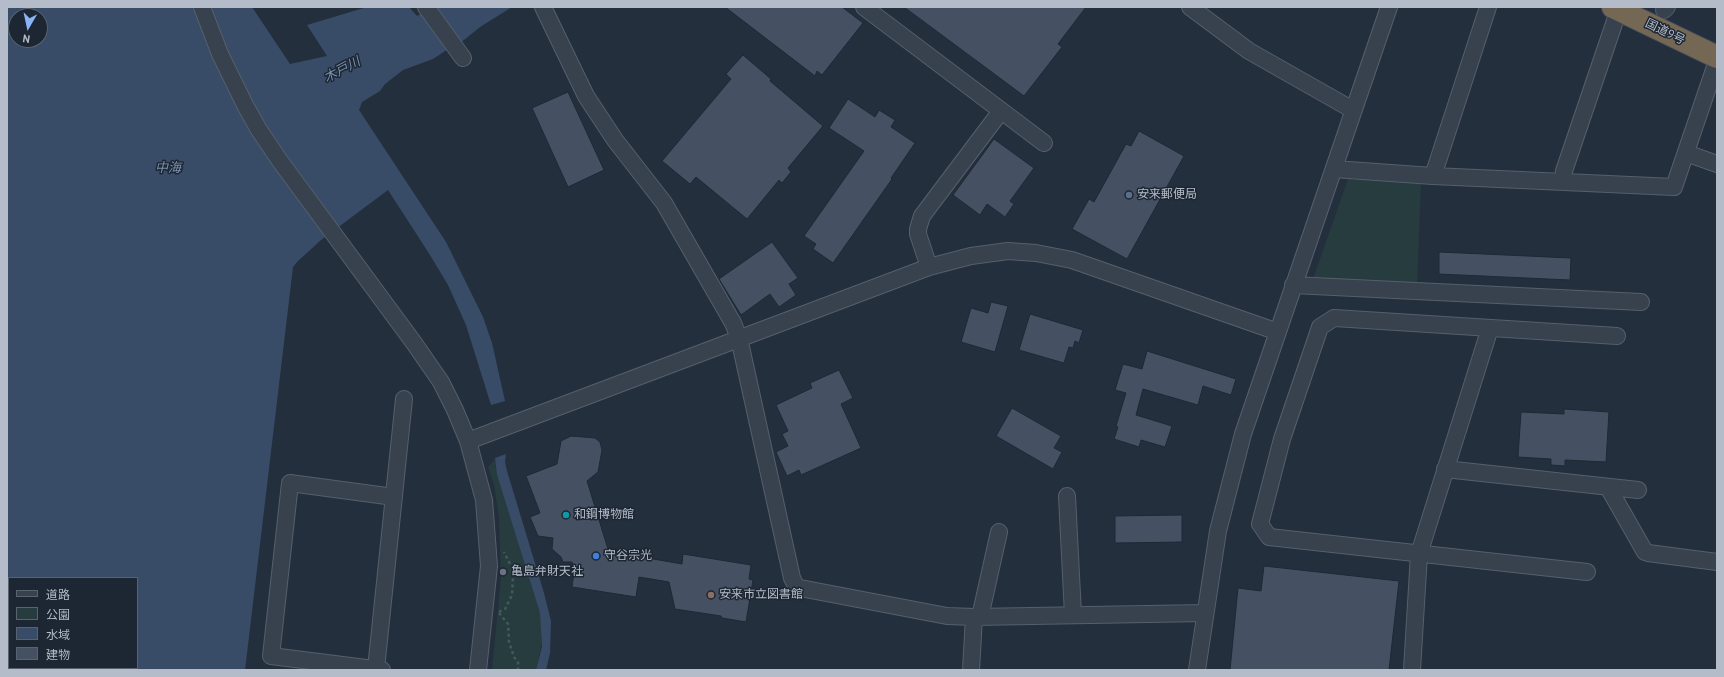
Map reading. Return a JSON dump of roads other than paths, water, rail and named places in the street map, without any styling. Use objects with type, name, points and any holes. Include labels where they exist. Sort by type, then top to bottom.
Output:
[{"type":"highway","name":"国道9号","points":[[1616,8],[1716,65]]},
{"type":"street","points":[[202,7],[229,74],[259,130],[441,382],[468,441],[484,500],[489,566],[478,670]]},
{"type":"street","points":[[543,7],[586,96],[615,140],[664,203],[733,323],[739,338],[793,583],[800,588],[939,614],[977,617],[1205,613]]},
{"type":"street","points":[[864,7],[1044,143]]},
{"type":"street","points":[[1190,7],[1249,52],[1354,110]]},
{"type":"street","points":[[1197,670],[1218,531],[1239,449],[1293,285],[1389,7]]},
{"type":"street","points":[[1433,176],[1488,7]]},
{"type":"street","points":[[1563,181],[1564,171],[1616,8]]},
{"type":"street","points":[[429,11],[461,54]]},
{"type":"street","points":[[1334,168],[1433,176],[1674,187],[1716,65]]},
{"type":"street","points":[[929,267],[918,234],[922,216],[1001,111]]},
{"type":"street","points":[[1686,153],[1717,164]]},
{"type":"street","points":[[468,441],[929,267],[971,256],[1008,251],[1051,256],[1072,260],[1103,269],[1278,332]]},
{"type":"street","points":[[1293,285],[1641,302]]},
{"type":"street","points":[[1587,572],[1270,537],[1260,524],[1282,439],[1320,327],[1334,318],[1617,336]]},
{"type":"street","points":[[1412,670],[1419,554],[1490,328]]},
{"type":"street","points":[[394,497],[290,483],[271,656],[379,670],[404,399]]},
{"type":"street","points":[[1445,469],[1638,490]]},
{"type":"street","points":[[1608,487],[1645,552],[1717,562]]},
{"type":"street","points":[[1067,496],[1073,615]]},
{"type":"street","points":[[971,670],[977,617],[999,532]]},
{"type":"water","name":"中海","points":[[7,7],[252,7],[290,64],[327,56],[307,25],[367,7],[409,7],[417,16],[425,12],[451,47],[433,59],[403,70],[385,84],[380,91],[362,102],[359,110],[446,242],[483,317],[492,343],[505,401],[491,405],[466,325],[448,285],[388,190],[321,240],[293,267],[245,670],[7,670]]},
{"type":"water","points":[[436,7],[512,7],[480,27],[459,44],[433,9]]},
{"type":"water","points":[[506,454],[505,462],[507,471],[551,621],[550,653],[546,670],[536,670],[542,647],[540,613],[497,475],[495,458]]},
{"type":"place","name":"安来郵便局","points":[[1129,195]]},
{"type":"place","name":"和鋼博物館","points":[[566,515]]},
{"type":"place","name":"守谷宗光","points":[[596,556]]},
{"type":"place","name":"亀島弁財天社","points":[[503,572]]},
{"type":"place","name":"安来市立図書館","points":[[711,595]]},
{"type":"water label","name":"木戸川","points":[[342,70]]}]
